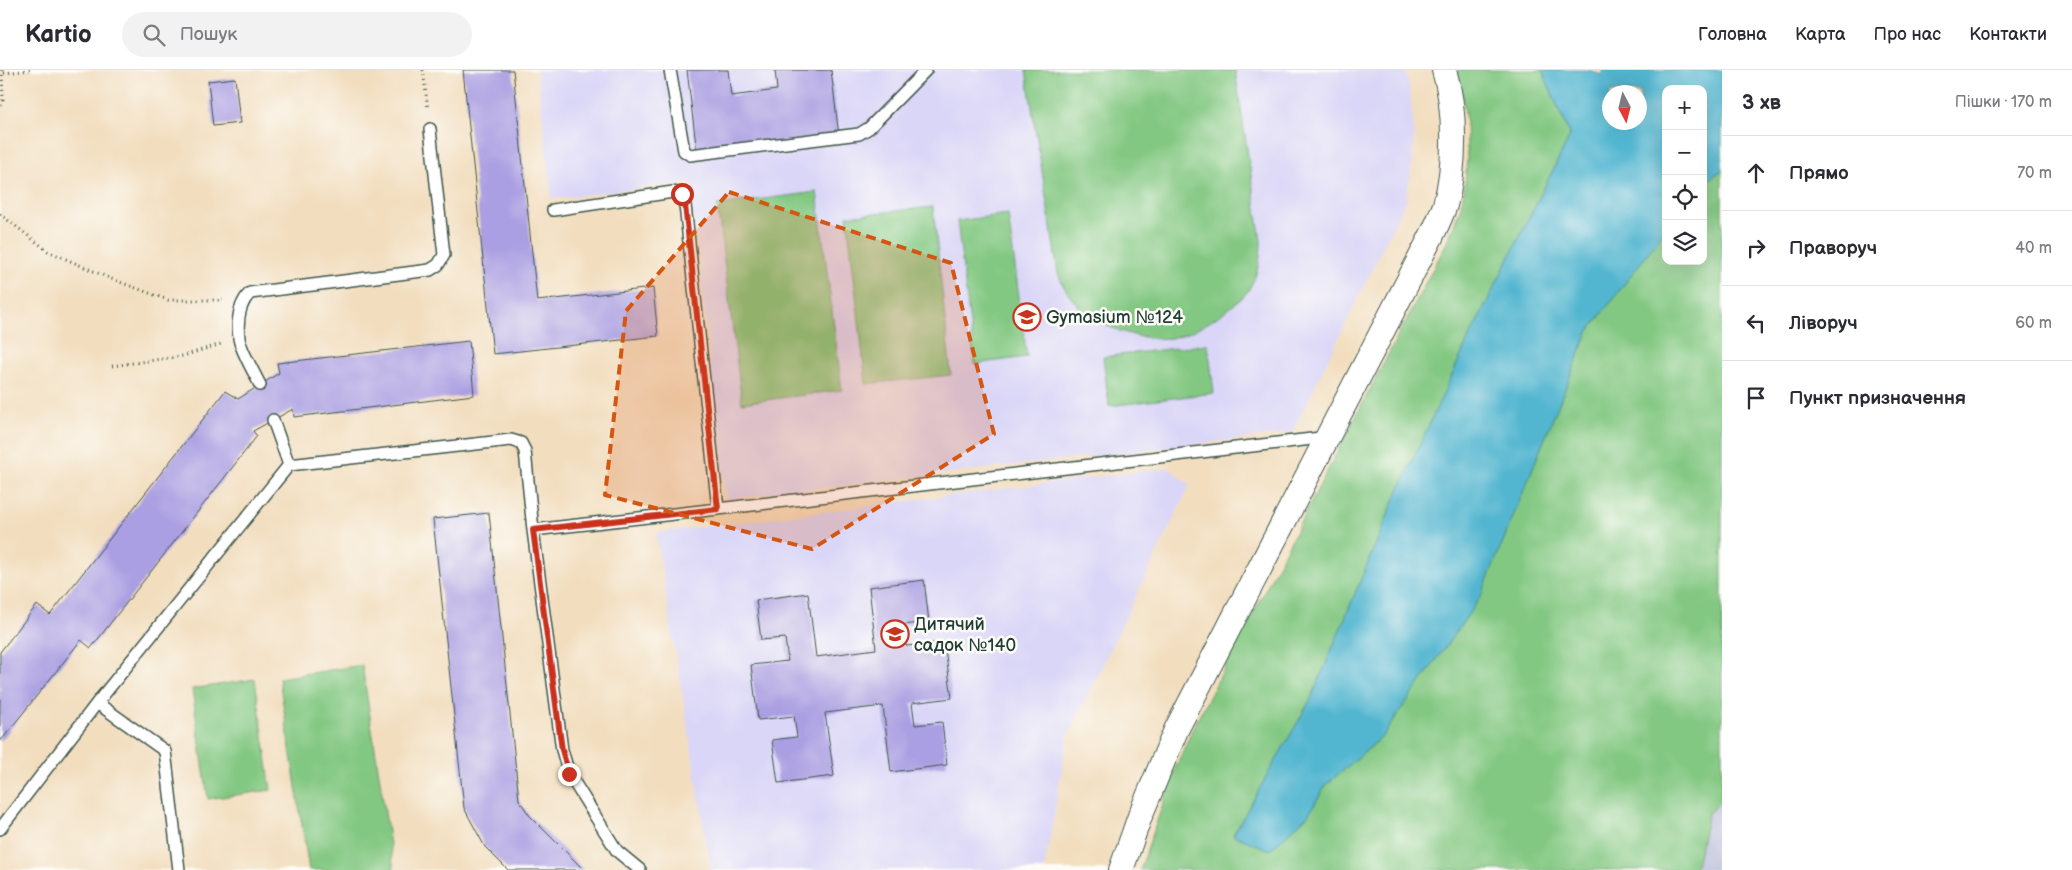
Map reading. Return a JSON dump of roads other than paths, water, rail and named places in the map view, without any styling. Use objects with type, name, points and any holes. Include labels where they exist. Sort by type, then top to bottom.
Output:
[{"type":"street","points":[[1121,870],[1140,816],[1176,730],[1329,437],[1431,237],[1444,205],[1451,169],[1453,130],[1448,81],[1444,70]]},
{"type":"lane","points":[[670,70],[684,151],[690,155],[859,134],[869,128],[926,70]]},
{"type":"lane","points":[[260,385],[238,339],[240,310],[243,300],[250,294],[430,270],[438,265],[444,255],[430,129]]},
{"type":"lane","points":[[553,210],[673,192],[682,194],[686,215],[718,509]]},
{"type":"lane","points":[[273,420],[288,465]]},
{"type":"lane","points":[[533,530],[1329,437]]},
{"type":"lane","points":[[0,829],[97,703],[288,465],[511,440],[521,443],[526,451],[533,530],[562,750],[569,774],[618,851],[640,870]]},
{"type":"lane","points":[[97,703],[165,751],[179,870]]},
{"type":"water","points":[[1542,70],[1590,70],[1601,75],[1604,70],[1722,70],[1722,170],[1707,181],[1707,85],[1662,85],[1662,234],[1588,332],[1480,598],[1381,738],[1327,784],[1307,816],[1270,850],[1233,835],[1311,699],[1392,505],[1469,338],[1570,136]]},
{"type":"place","name":"Gymasium №124","points":[[1027,317]]},
{"type":"place","name":"Дитячий садок №140","points":[[895,634]]}]
